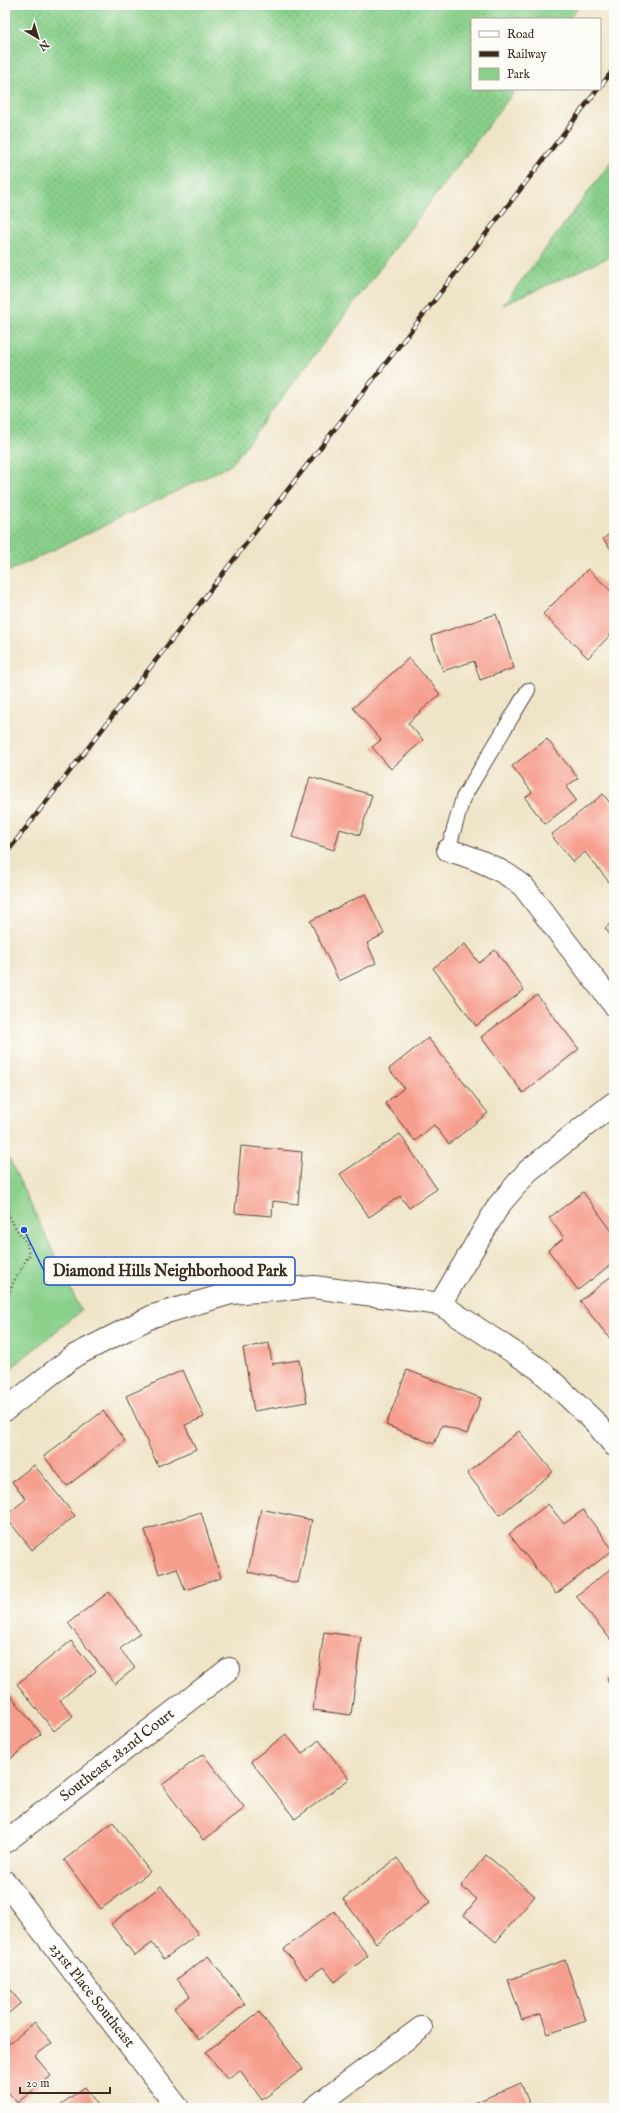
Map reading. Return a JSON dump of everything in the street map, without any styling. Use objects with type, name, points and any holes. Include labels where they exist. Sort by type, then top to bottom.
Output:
[{"type":"street","points":[[448,850],[471,857],[507,872],[523,886],[614,1005]]},
{"type":"street","points":[[440,1304],[499,1205],[528,1171],[614,1103]]},
{"type":"street","points":[[5,1410],[74,1356],[153,1316],[231,1293],[314,1287],[440,1304],[539,1370],[594,1421],[614,1445]]},
{"type":"street","name":"Southeast 282nd Court","points":[[5,1842],[229,1669]]},
{"type":"street","name":"231st Place Southeast","points":[[5,1882],[178,2108]]},
{"type":"street","points":[[314,2108],[421,2028]]},
{"type":"lane","points":[[448,850],[463,798],[528,690]]},
{"type":"path","points":[[5,1201],[12,1221],[27,1244],[29,1255],[13,1283],[5,1306]]},
{"type":"green space","points":[[5,5],[580,5],[570,18],[471,18],[471,90],[515,90],[231,465],[5,573]]},
{"type":"green space","points":[[614,158],[614,255],[503,305]]},
{"type":"green space","points":[[5,1150],[81,1311],[5,1373]]},
{"type":"building","points":[[614,530],[614,553],[603,539]]},
{"type":"building","points":[[588,569],[614,594],[614,631],[588,658],[543,614]]},
{"type":"building","points":[[496,614],[514,668],[480,680],[474,661],[443,671],[431,636]]},
{"type":"building","points":[[409,658],[440,694],[408,723],[423,740],[391,769],[372,747],[381,740],[353,708]]},
{"type":"building","points":[[547,739],[578,778],[566,787],[576,800],[545,824],[525,798],[532,792],[512,766]]},
{"type":"building","points":[[310,777],[372,795],[360,835],[340,829],[334,850],[292,837]]},
{"type":"building","points":[[603,794],[614,808],[614,878],[609,882],[585,852],[573,862],[551,835]]},
{"type":"building","points":[[365,894],[384,934],[367,943],[376,963],[339,981],[310,921]]},
{"type":"building","points":[[614,921],[614,940],[605,928]]},
{"type":"building","points":[[465,944],[479,963],[495,950],[524,990],[476,1026],[433,968]]},
{"type":"building","points":[[537,995],[579,1049],[523,1093],[481,1037]]},
{"type":"building","points":[[428,1038],[488,1113],[449,1144],[434,1125],[415,1141],[385,1103],[404,1088],[389,1069]]},
{"type":"building","points":[[400,1134],[437,1189],[409,1208],[400,1196],[369,1217],[340,1174]]},
{"type":"building","points":[[241,1146],[302,1152],[298,1204],[273,1201],[272,1216],[235,1213]]},
{"type":"building","points":[[583,1192],[614,1234],[614,1262],[578,1290],[548,1250],[564,1238],[549,1218]]},
{"type":"building","points":[[614,1274],[614,1344],[580,1301]]},
{"type":"building","points":[[269,1343],[272,1364],[299,1360],[307,1402],[254,1411],[243,1348]]},
{"type":"building","points":[[183,1370],[204,1417],[185,1425],[196,1449],[158,1466],[126,1396]]},
{"type":"building","points":[[407,1370],[481,1398],[467,1434],[442,1425],[434,1444],[386,1425]]},
{"type":"building","points":[[103,1411],[125,1441],[67,1486],[44,1456]]},
{"type":"building","points":[[519,1431],[553,1472],[500,1515],[467,1473]]},
{"type":"building","points":[[34,1465],[75,1516],[32,1550],[5,1516],[26,1499],[12,1482]]},
{"type":"building","points":[[548,1504],[564,1524],[583,1510],[613,1550],[556,1594],[509,1534]]},
{"type":"building","points":[[261,1509],[312,1520],[298,1583],[248,1572]]},
{"type":"building","points":[[201,1512],[221,1578],[185,1590],[177,1568],[159,1574],[145,1530]]},
{"type":"building","points":[[614,1566],[614,1644],[576,1596]]},
{"type":"building","points":[[109,1592],[140,1633],[120,1649],[135,1668],[115,1684],[68,1623]]},
{"type":"building","points":[[324,1632],[361,1637],[351,1715],[313,1710]]},
{"type":"building","points":[[71,1641],[96,1671],[60,1700],[73,1716],[54,1731],[17,1684]]},
{"type":"building","points":[[614,1675],[614,1695],[607,1678]]},
{"type":"building","points":[[5,1688],[41,1734],[9,1760],[5,1755]]},
{"type":"building","points":[[286,1734],[302,1754],[319,1740],[349,1779],[295,1819],[251,1761]]},
{"type":"building","points":[[203,1754],[245,1808],[203,1840],[162,1785]]},
{"type":"building","points":[[113,1822],[150,1872],[101,1909],[64,1860]]},
{"type":"building","points":[[486,1855],[535,1896],[496,1942],[464,1915],[477,1899],[461,1886]]},
{"type":"building","points":[[397,1858],[430,1902],[376,1943],[343,1899]]},
{"type":"building","points":[[161,1886],[198,1934],[164,1959],[152,1943],[135,1956],[111,1924]]},
{"type":"building","points":[[334,1911],[368,1956],[335,1982],[323,1967],[306,1979],[284,1949]]},
{"type":"building","points":[[208,1956],[245,2004],[199,2040],[174,2008],[190,1996],[177,1979]]},
{"type":"building","points":[[565,1960],[586,2021],[548,2034],[541,2014],[522,2020],[508,1980]]},
{"type":"building","points":[[5,1984],[21,2003],[5,2016]]},
{"type":"building","points":[[259,2012],[303,2069],[262,2100],[240,2070],[227,2079],[206,2052]]},
{"type":"building","points":[[35,2022],[52,2043],[35,2056],[51,2076],[17,2103],[5,2088],[5,2047]]},
{"type":"building","points":[[521,2083],[531,2108],[463,2108]]},
{"type":"building","points":[[85,2087],[100,2108],[56,2108]]},
{"type":"railway","points":[[601,86],[614,69]]},
{"type":"railway","points":[[5,855],[597,90]]},
{"type":"place","name":"Diamond Hills Neighborhood Park","points":[[24,1230]]}]
